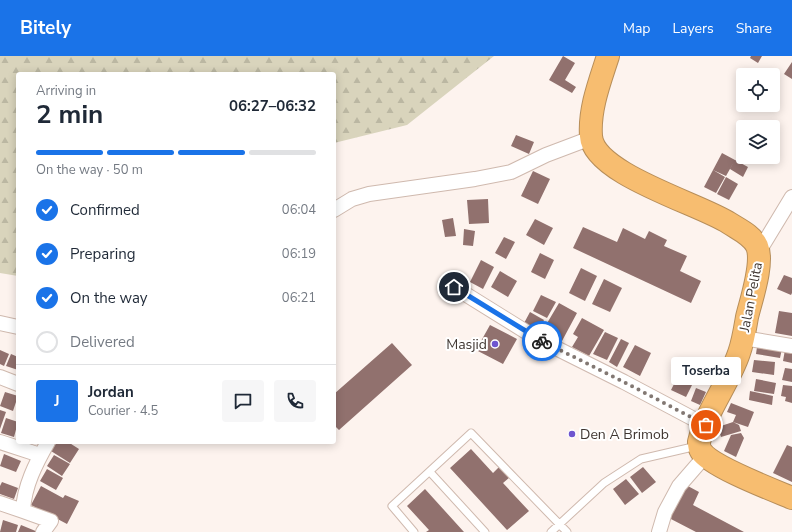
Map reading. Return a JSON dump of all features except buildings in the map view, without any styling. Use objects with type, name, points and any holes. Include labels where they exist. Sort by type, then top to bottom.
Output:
[{"type":"highway","points":[[591,138],[591,120],[597,91],[608,56]]},
{"type":"highway","name":"Jalan Pelita","points":[[591,138],[596,150],[615,167],[644,185],[721,218],[749,236],[757,245],[758,253],[756,279],[740,353],[706,425],[702,451]]},
{"type":"highway","points":[[702,451],[718,465],[792,498]]},
{"type":"street","points":[[336,209],[352,199],[369,194],[475,179],[512,172],[546,155],[591,138]]},
{"type":"street","points":[[758,253],[792,197]]},
{"type":"street","points":[[454,287],[536,338],[706,425]]},
{"type":"street","points":[[0,323],[16,326]]},
{"type":"street","points":[[743,338],[792,346]]},
{"type":"street","points":[[0,377],[16,383]]},
{"type":"street","points":[[0,442],[40,456]]},
{"type":"street","points":[[23,511],[24,500],[31,476],[47,444]]},
{"type":"street","points":[[659,532],[665,512],[702,451]]},
{"type":"street","points":[[0,503],[51,521],[44,532]]},
{"type":"lane","points":[[414,532],[392,506],[471,433],[567,532]]},
{"type":"lane","points":[[551,532],[604,483],[641,459],[702,451]]},
{"type":"lane","points":[[430,472],[485,532]]},
{"type":"green space","points":[[0,56],[494,56],[407,125],[336,143],[336,72],[16,72],[16,276],[0,273]]},
{"type":"way so far","points":[[542,341],[706,425]]},
{"type":"place","name":"Masjid","points":[[495,344]]},
{"type":"place","name":"Toserba","points":[[706,425]]},
{"type":"place","name":"Den A Brimob","points":[[572,434]]},
{"type":"route","points":[[454,287],[542,341]]}]
